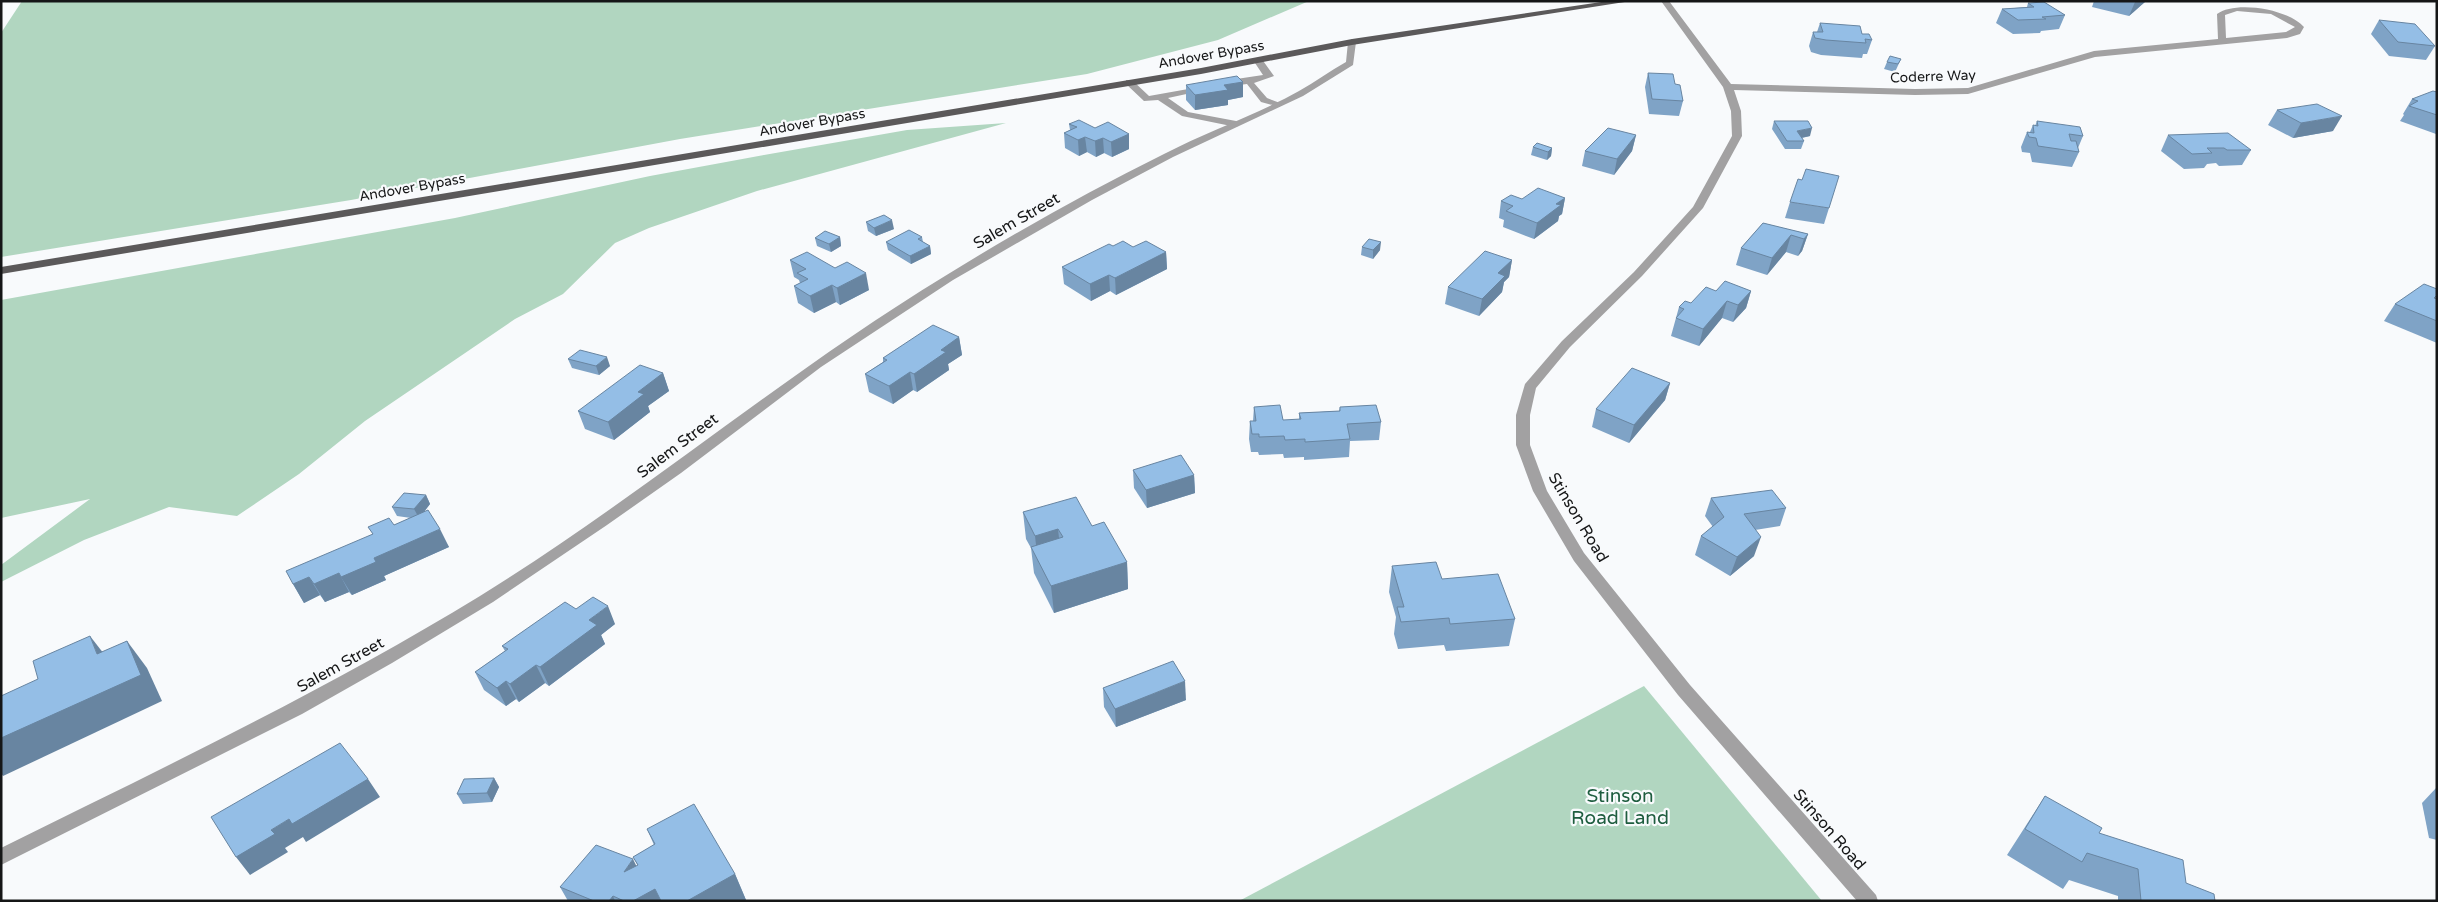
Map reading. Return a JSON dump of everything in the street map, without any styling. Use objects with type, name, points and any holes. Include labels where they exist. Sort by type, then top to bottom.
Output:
[{"type":"main road","name":"Andover Bypass","points":[[1,271],[1129,82],[1352,42],[1627,1]]},
{"type":"street","name":"Stinson Road","points":[[1665,1],[1728,87],[1736,111],[1737,136],[1698,208],[1638,274],[1566,344],[1530,387],[1523,415],[1523,445],[1540,491],[1579,558],[1684,690],[1869,901]]},
{"type":"street","name":"Coderre Way","points":[[1728,87],[1916,92],[1968,91],[1987,88],[2094,54],[2287,35],[2297,32],[2300,28],[2295,22],[2276,13],[2251,8],[2230,9],[2221,14],[2222,41]]},
{"type":"street","name":"Salem Street","points":[[1,858],[296,709],[386,659],[488,598],[676,470],[817,364],[949,278],[1088,198],[1169,155],[1328,79],[1350,63],[1352,42]]},
{"type":"street","points":[[1196,91],[1213,92],[1253,83],[1269,76],[1258,60]]},
{"type":"street","points":[[1129,82],[1146,100],[1243,80],[1253,83],[1264,100],[1277,105]]},
{"type":"street","points":[[1161,97],[1185,114],[1236,124]]},
{"type":"green space","points":[[22,1],[1309,1],[1218,40],[1087,74],[680,139],[351,200],[1,257],[1,33]]},
{"type":"green space","points":[[1006,123],[757,191],[649,228],[615,243],[563,294],[515,319],[365,421],[299,474],[237,516],[169,507],[84,540],[1,582],[1,565],[90,499],[1,518],[1,300],[455,218],[650,176],[764,155],[907,130]]},
{"type":"green space","name":"Stinson Road Land","points":[[1644,686],[1822,901],[1239,901]]},
{"type":"building","points":[[2044,2],[2065,15],[2042,17],[2046,19],[2018,20],[2002,9],[2034,7],[2028,3]]},
{"type":"building","points":[[2379,20],[2415,24],[2435,46],[2398,42]]},
{"type":"building","points":[[1820,23],[1860,26],[1862,34],[1869,34],[1872,40],[1865,39],[1866,43],[1815,38],[1813,32],[1823,32]]},
{"type":"building","points":[[1890,56],[1901,59],[1898,64],[1887,62]]},
{"type":"building","points":[[1648,73],[1673,74],[1675,84],[1680,85],[1683,101],[1652,99]]},
{"type":"building","points":[[1237,76],[1243,82],[1224,85],[1228,90],[1195,95],[1186,85]]},
{"type":"building","points":[[2433,91],[2437,92],[2437,115],[2409,106],[2418,101],[2412,99]]},
{"type":"building","points":[[2317,104],[2342,116],[2301,123],[2277,110]]},
{"type":"building","points":[[1079,120],[1095,128],[1108,122],[1129,134],[1111,142],[1103,138],[1095,141],[1085,137],[1078,140],[1064,133],[1077,127],[1069,124]]},
{"type":"building","points":[[1774,121],[1808,121],[1812,128],[1797,131],[1804,141],[1787,141]]},
{"type":"building","points":[[2037,121],[2080,127],[2083,136],[2069,134],[2071,141],[2076,141],[2079,152],[2038,146],[2036,138],[2029,137],[2027,132],[2034,133],[2033,125],[2038,126]]},
{"type":"building","points":[[1608,128],[1636,135],[1617,159],[1585,151]]},
{"type":"building","points":[[2228,133],[2251,150],[2207,148],[2212,153],[2192,154],[2168,135]]},
{"type":"building","points":[[1537,143],[1552,148],[1548,152],[1533,147]]},
{"type":"building","points":[[1806,169],[1839,176],[1829,208],[1790,202],[1798,179],[1802,180]]},
{"type":"building","points":[[1538,188],[1565,198],[1556,204],[1561,205],[1537,223],[1506,211],[1513,206],[1501,201],[1511,195],[1522,199]]},
{"type":"building","points":[[884,215],[892,220],[874,228],[866,222]]},
{"type":"building","points":[[1763,223],[1808,234],[1804,239],[1791,235],[1772,258],[1741,248]]},
{"type":"building","points":[[909,230],[922,237],[918,239],[930,246],[910,256],[886,242]]},
{"type":"building","points":[[825,231],[840,237],[829,244],[815,238]]},
{"type":"building","points":[[1369,239],[1381,242],[1373,250],[1362,247]]},
{"type":"building","points":[[1123,241],[1133,247],[1146,241],[1166,252],[1115,278],[1109,275],[1090,284],[1062,267],[1109,244],[1113,246]]},
{"type":"building","points":[[1485,251],[1512,260],[1498,273],[1505,276],[1482,299],[1448,287]]},
{"type":"building","points":[[807,252],[835,268],[847,262],[866,273],[837,288],[832,285],[810,296],[794,286],[808,279],[797,273],[806,269],[790,260]]},
{"type":"building","points":[[1725,281],[1751,291],[1738,305],[1727,301],[1703,329],[1676,318],[1684,309],[1679,307],[1685,301],[1691,303],[1706,287],[1716,291]]},
{"type":"building","points":[[2424,284],[2437,289],[2437,295],[2434,298],[2437,299],[2437,321],[2395,304]]},
{"type":"building","points":[[933,325],[959,337],[941,350],[946,352],[914,374],[910,372],[889,386],[865,374],[887,360],[883,358]]},
{"type":"building","points":[[580,350],[607,357],[596,366],[568,359]]},
{"type":"building","points":[[640,365],[663,373],[638,392],[644,394],[608,422],[578,411]]},
{"type":"building","points":[[1632,368],[1670,383],[1634,425],[1596,409]]},
{"type":"building","points":[[1280,405],[1283,420],[1301,419],[1299,413],[1340,411],[1340,407],[1376,405],[1381,422],[1347,424],[1350,439],[1305,442],[1305,439],[1285,440],[1284,436],[1259,437],[1259,434],[1252,434],[1250,421],[1256,421],[1254,407]]},
{"type":"building","points":[[1181,455],[1194,475],[1146,490],[1133,470]]},
{"type":"building","points":[[1772,490],[1786,508],[1744,514],[1761,537],[1737,557],[1701,536],[1724,517],[1711,498]]},
{"type":"building","points":[[404,493],[426,495],[414,509],[392,507]]},
{"type":"building","points":[[1076,497],[1092,526],[1104,522],[1127,562],[1051,586],[1031,547],[1063,537],[1058,529],[1035,536],[1023,512]]},
{"type":"building","points":[[428,510],[440,529],[374,558],[376,562],[341,577],[339,573],[314,584],[309,577],[293,584],[286,571],[373,534],[368,527],[389,518],[394,525]]},
{"type":"building","points":[[1436,562],[1442,579],[1498,574],[1515,619],[1450,624],[1449,618],[1401,622],[1397,607],[1404,607],[1392,566]]},
{"type":"building","points":[[593,597],[608,606],[589,620],[597,625],[540,667],[536,665],[510,684],[506,681],[497,688],[475,672],[508,649],[502,646],[565,602],[576,609]]},
{"type":"building","points":[[90,636],[97,654],[127,641],[141,675],[1,738],[1,696],[38,679],[33,661]]},
{"type":"building","points":[[1173,661],[1185,681],[1115,709],[1103,688]]},
{"type":"building","points":[[340,743],[368,779],[292,824],[289,819],[271,830],[275,834],[236,857],[211,817]]},
{"type":"building","points":[[494,778],[487,793],[457,794],[464,779]]},
{"type":"building","points":[[2045,796],[2102,828],[2099,833],[2183,860],[2186,883],[2214,894],[2215,901],[2141,901],[2138,869],[2087,853],[2082,862],[2025,829]]},
{"type":"building","points":[[694,804],[735,874],[687,901],[661,901],[655,889],[633,901],[624,901],[613,896],[609,901],[594,901],[560,887],[596,845],[633,859],[624,872],[638,865],[633,857],[655,844],[647,829]]}]
